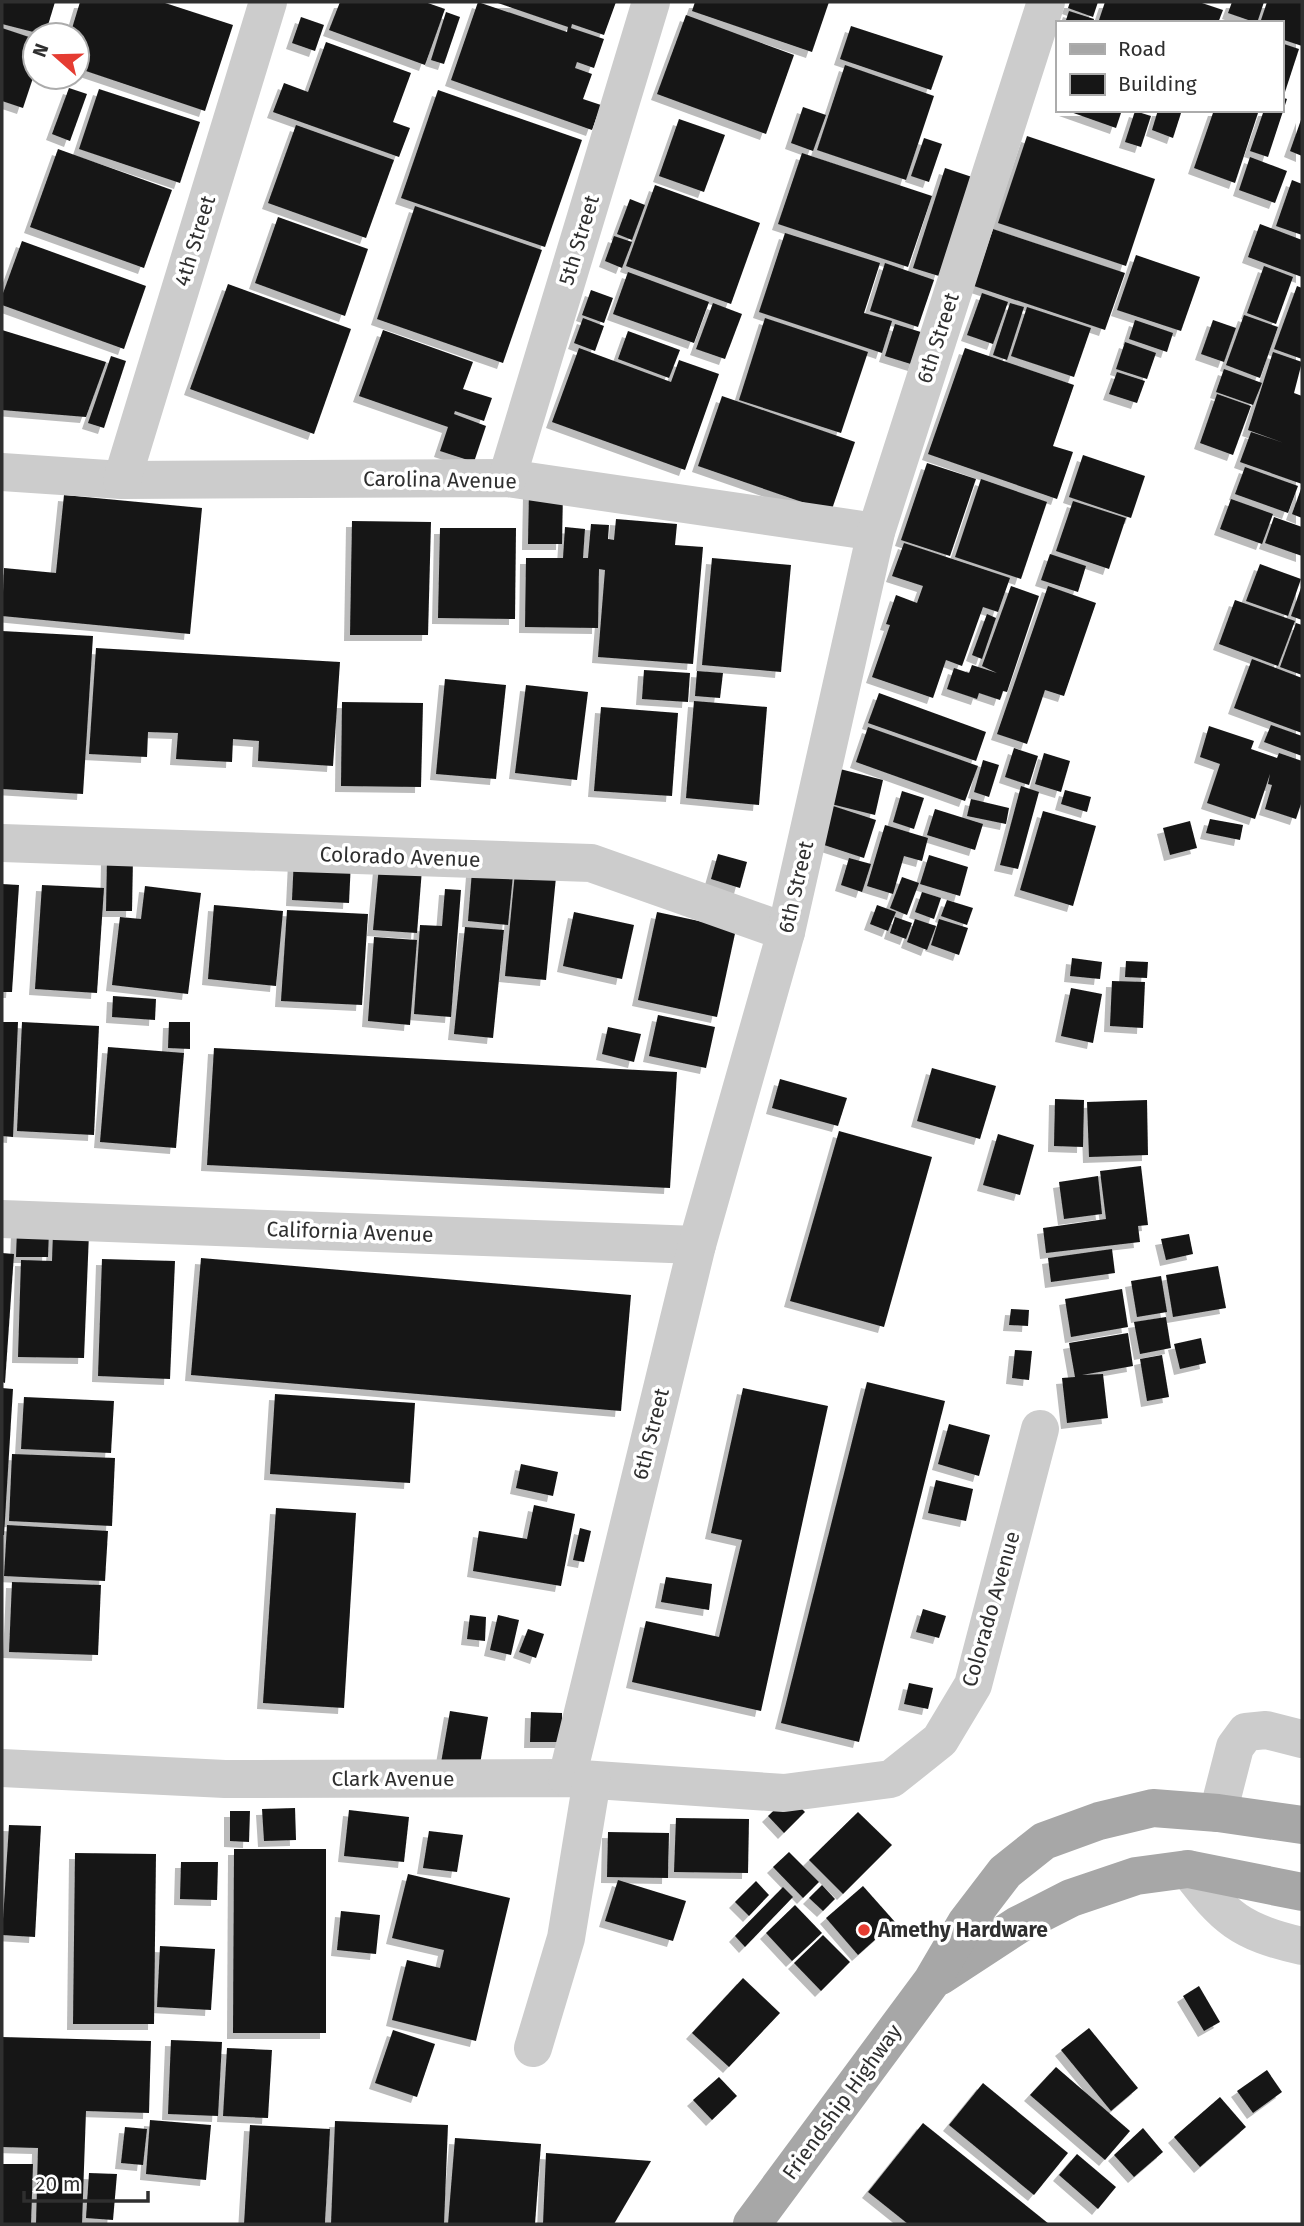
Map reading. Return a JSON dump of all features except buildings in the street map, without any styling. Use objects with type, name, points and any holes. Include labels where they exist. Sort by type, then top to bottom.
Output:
[{"type":"main road","name":"Friendship Highway","points":[[752,2224],[932,1981],[966,1923],[1005,1872],[1044,1842],[1099,1821],[1153,1808],[1287,1822]]},
{"type":"main road","name":"Friendship Highway","points":[[932,1981],[1018,1924],[1071,1898],[1136,1876],[1188,1869],[1288,1889]]},
{"type":"street","name":"4th Street","points":[[122,480],[268,2]]},
{"type":"street","name":"5th Street","points":[[507,478],[651,2]]},
{"type":"street","name":"6th Street","points":[[533,2048],[566,1938],[580,1779],[697,1245],[786,932],[876,532],[1046,2]]},
{"type":"street","name":"Carolina Avenue","points":[[2,472],[122,480],[507,478],[876,532]]},
{"type":"street","name":"Colorado Avenue","points":[[2,843],[591,863],[786,932]]},
{"type":"street","name":"California Avenue","points":[[2,1219],[697,1245]]},
{"type":"street","name":"Colorado Avenue","points":[[784,1793],[891,1779],[940,1740],[973,1685],[1040,1429]]},
{"type":"street","points":[[1218,1813],[1235,1747],[1245,1732],[1266,1730],[1302,1739]]},
{"type":"street","name":"Clark Avenue","points":[[2,1768],[225,1780],[580,1779],[784,1793]]},
{"type":"street","points":[[1188,1869],[1227,1917],[1253,1931],[1302,1946]]},
{"type":"place","name":"Amethy Hardware","points":[[864,1930]]}]
